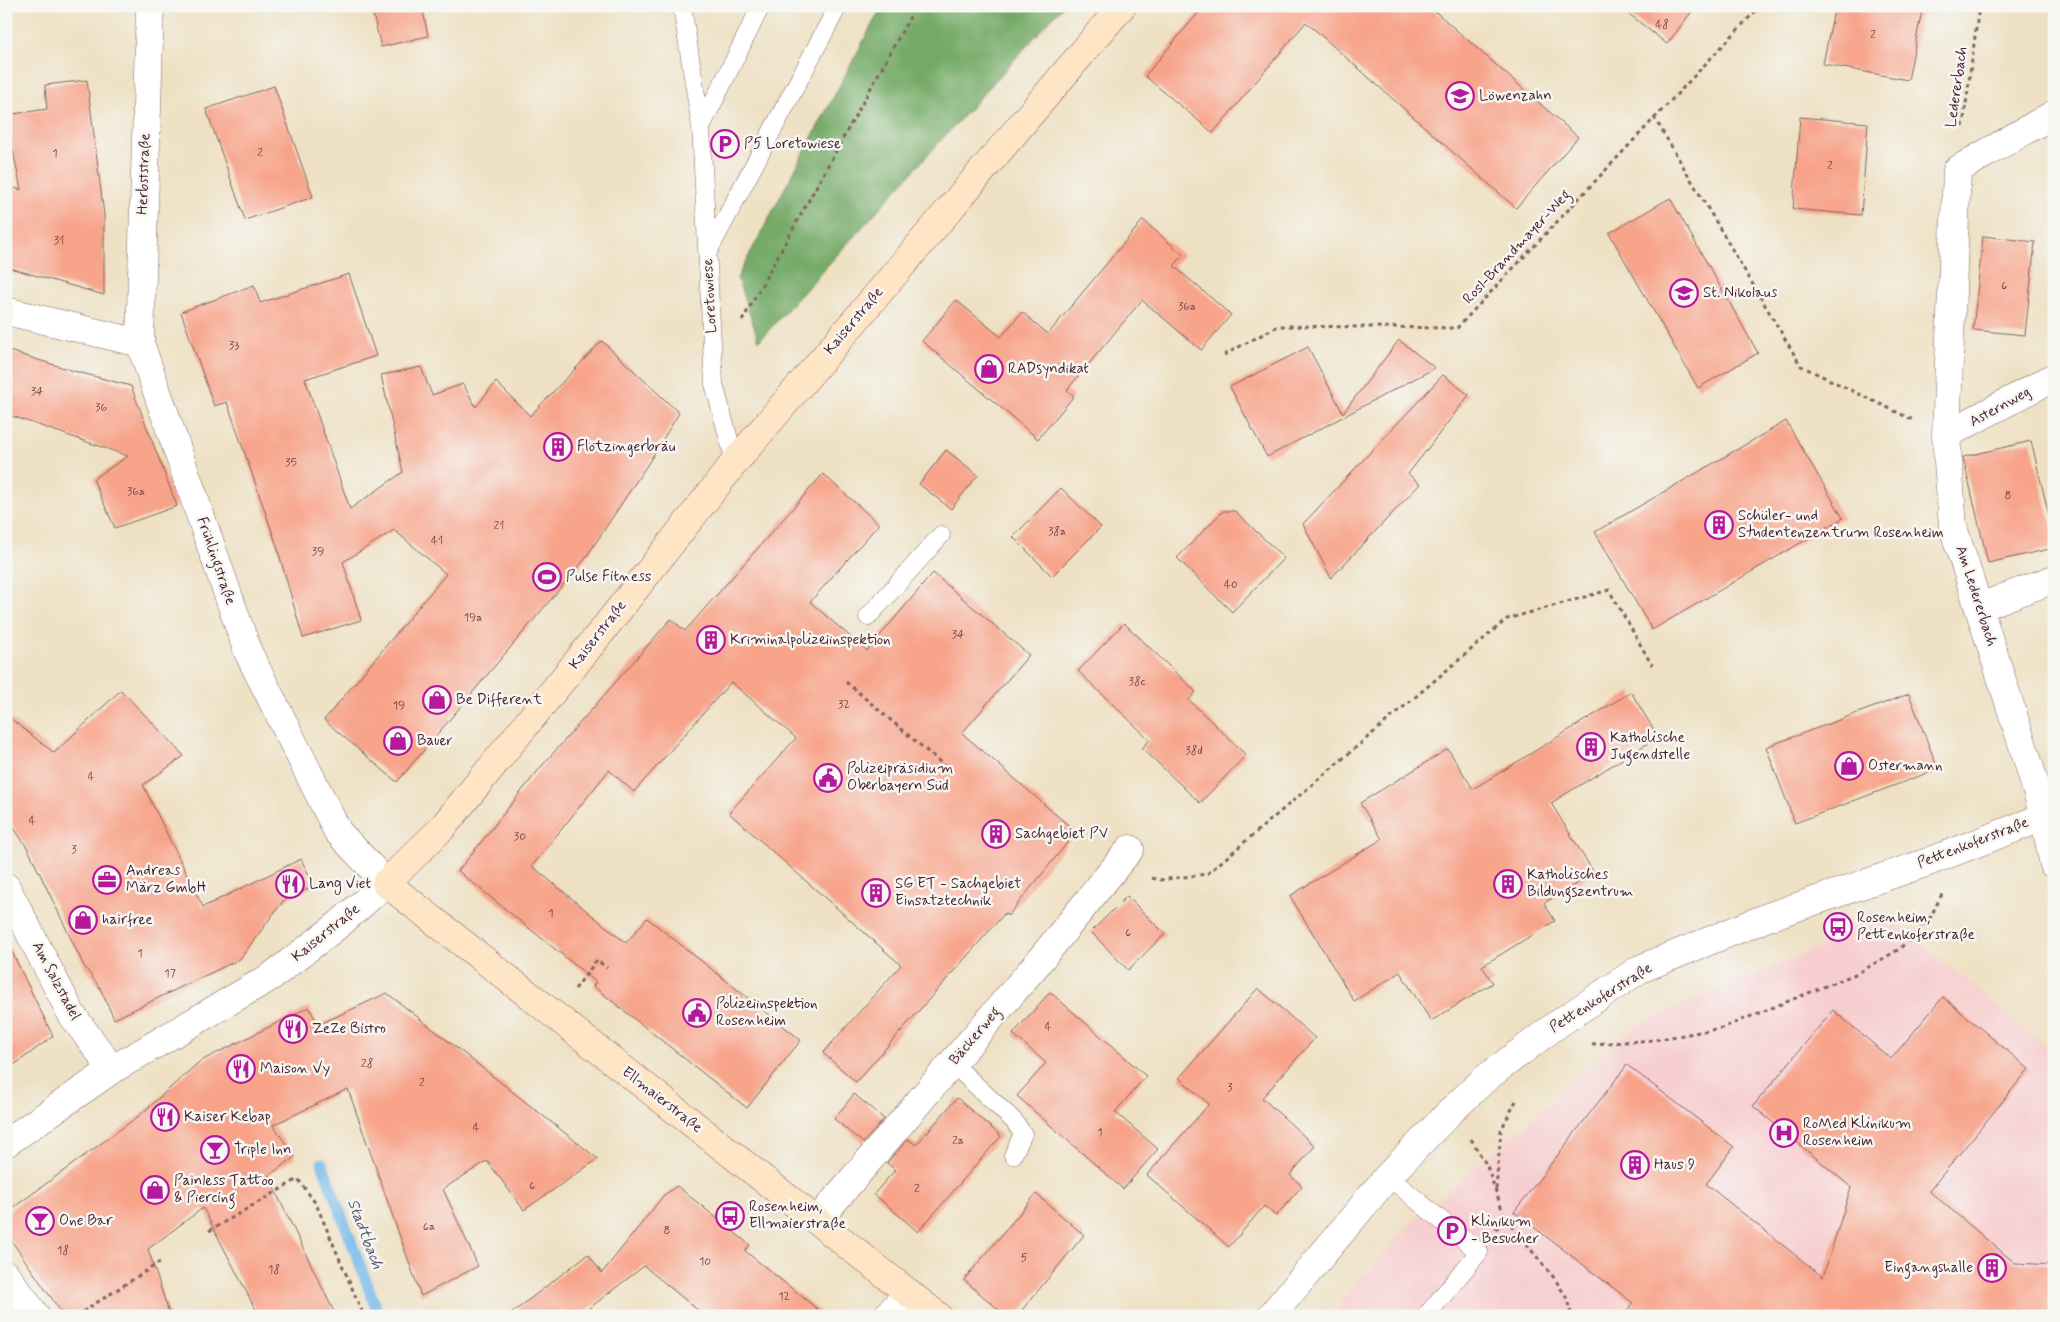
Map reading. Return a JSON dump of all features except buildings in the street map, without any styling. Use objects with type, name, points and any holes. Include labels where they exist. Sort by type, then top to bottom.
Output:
[{"type":"street","name":"Herbststraße","points":[[140,343],[150,6]]},
{"type":"street","name":"Kaiserstraße","points":[[6,1144],[110,1071],[272,976],[338,926],[386,883],[442,828],[602,631],[735,462],[1122,6]]},
{"type":"street","points":[[1957,170],[2054,114]]},
{"type":"street","name":"Am Ledererbach","points":[[1957,170],[1946,436],[1953,527],[2049,814],[2054,865]]},
{"type":"street","points":[[6,311],[140,343]]},
{"type":"street","name":"Frühlingstraße","points":[[140,343],[248,652],[338,832],[386,883]]},
{"type":"street","name":"Asternweg","points":[[1946,436],[2054,377]]},
{"type":"street","points":[[1980,607],[2054,579]]},
{"type":"street","name":"Pettenkoferstraße","points":[[1271,1316],[1388,1176],[1453,1109],[1486,1078],[1554,1026],[1640,969],[1768,917],[1965,848],[2049,814]]},
{"type":"street","name":"Bäckerweg","points":[[817,1221],[1122,859]]},
{"type":"street","name":"Ellmaierstraße","points":[[386,883],[938,1316]]},
{"type":"street","name":"Am Salzstadel","points":[[6,887],[72,1015],[103,1057],[110,1071]]},
{"type":"street","points":[[6,1276],[36,1316]]},
{"type":"street","points":[[887,1316],[910,1293]]},
{"type":"lane","name":"Loretowiese","points":[[682,6],[701,127],[714,384],[735,462]]},
{"type":"lane","name":"Loretowiese","points":[[701,127],[761,6]]},
{"type":"lane","points":[[708,253],[838,6]]},
{"type":"lane","points":[[868,617],[941,535]]},
{"type":"lane","points":[[952,1063],[1014,1121],[1023,1134],[1014,1155]]},
{"type":"lane","points":[[1388,1176],[1479,1252],[1426,1316]]},
{"type":"path","points":[[739,325],[916,6]]},
{"type":"path","name":"Rosl-Brandmayer-Weg","points":[[1224,355],[1278,326],[1457,328],[1654,116],[1760,6]]},
{"type":"path","name":"Ledererbach","points":[[1957,170],[1979,6]]},
{"type":"path","points":[[1654,116],[1801,366],[1946,436]]},
{"type":"path","points":[[1122,859],[1159,880],[1207,874],[1507,619],[1609,590],[1652,665]]},
{"type":"path","points":[[846,682],[954,774]]},
{"type":"path","points":[[1587,1045],[1655,1040],[1722,1028],[1858,973],[1898,950],[1928,922],[1965,848]]},
{"type":"path","points":[[554,1014],[598,960],[607,968]]},
{"type":"path","points":[[1496,1189],[1501,1130],[1519,1094]]},
{"type":"path","points":[[1453,1109],[1487,1166],[1505,1218],[1555,1279],[1566,1297],[1572,1316]]},
{"type":"path","points":[[210,1231],[298,1179],[316,1204],[364,1316]]},
{"type":"path","points":[[76,1316],[160,1262]]},
{"type":"shaded area","name":"RoMed Klinikum Rosenheim","points":[[1889,917],[2041,1042],[2054,1056],[2054,1316],[1330,1316],[1396,1237],[1640,1023]]},
{"type":"green space","points":[[882,6],[1063,6],[759,341],[737,278]]},
{"type":"waterway","name":"Stadtbach","points":[[322,1163],[379,1316]]},
{"type":"place","name":"Löwenzahn","points":[[1460,96]]},
{"type":"place","name":"P5 Loretowiese","points":[[725,144]]},
{"type":"place","name":"St. Nikolaus","points":[[1684,293]]},
{"type":"place","name":"RADsyndikat","points":[[989,369]]},
{"type":"place","name":"Flötzingerbräu","points":[[558,447]]},
{"type":"place","name":"Schüler- und Studentenzentrum Rosenheim","points":[[1719,525]]},
{"type":"place","name":"Pulse Fitness","points":[[547,577]]},
{"type":"place","name":"Kriminalpolizeiinspektion","points":[[711,640]]},
{"type":"place","name":"Be Different","points":[[437,700]]},
{"type":"place","name":"Bauer","points":[[398,741]]},
{"type":"place","name":"Katholische Jugendstelle","points":[[1591,747]]},
{"type":"place","name":"Ostermann","points":[[1849,766]]},
{"type":"place","name":"Polizeipräsidium Oberbayern Süd","points":[[828,778]]},
{"type":"place","name":"Sachgebiet PV","points":[[996,834]]},
{"type":"place","name":"Andreas März GmbH","points":[[107,880]]},
{"type":"place","name":"Lang Viet","points":[[290,884]]},
{"type":"place","name":"Katholisches Bildungszentrum","points":[[1508,884]]},
{"type":"place","name":"SG ET - Sachgebiet Einsatztechnik","points":[[876,893]]},
{"type":"place","name":"hairfree","points":[[83,920]]},
{"type":"place","name":"Rosenheim, Pettenkoferstraße","points":[[1838,927]]},
{"type":"place","name":"Polizeiinspektion Rosenheim","points":[[697,1013]]},
{"type":"place","name":"ZeZe Bistro","points":[[293,1029]]},
{"type":"place","name":"Maison Vy","points":[[241,1069]]},
{"type":"place","name":"Kaiser Kebap","points":[[165,1117]]},
{"type":"place","name":"RoMed Klinikum Rosenheim","points":[[1784,1133]]},
{"type":"place","name":"Triple Inn","points":[[215,1150]]},
{"type":"place","name":"Haus 9","points":[[1635,1165]]},
{"type":"place","name":"Painless Tattoo & Piercing","points":[[155,1190]]},
{"type":"place","name":"Rosenheim, Ellmaierstraße","points":[[730,1216]]},
{"type":"place","name":"One Bar","points":[[40,1221]]},
{"type":"place","name":"Klinikum - Besucher","points":[[1452,1231]]},
{"type":"place","name":"Eingangshalle","points":[[1992,1268]]}]
